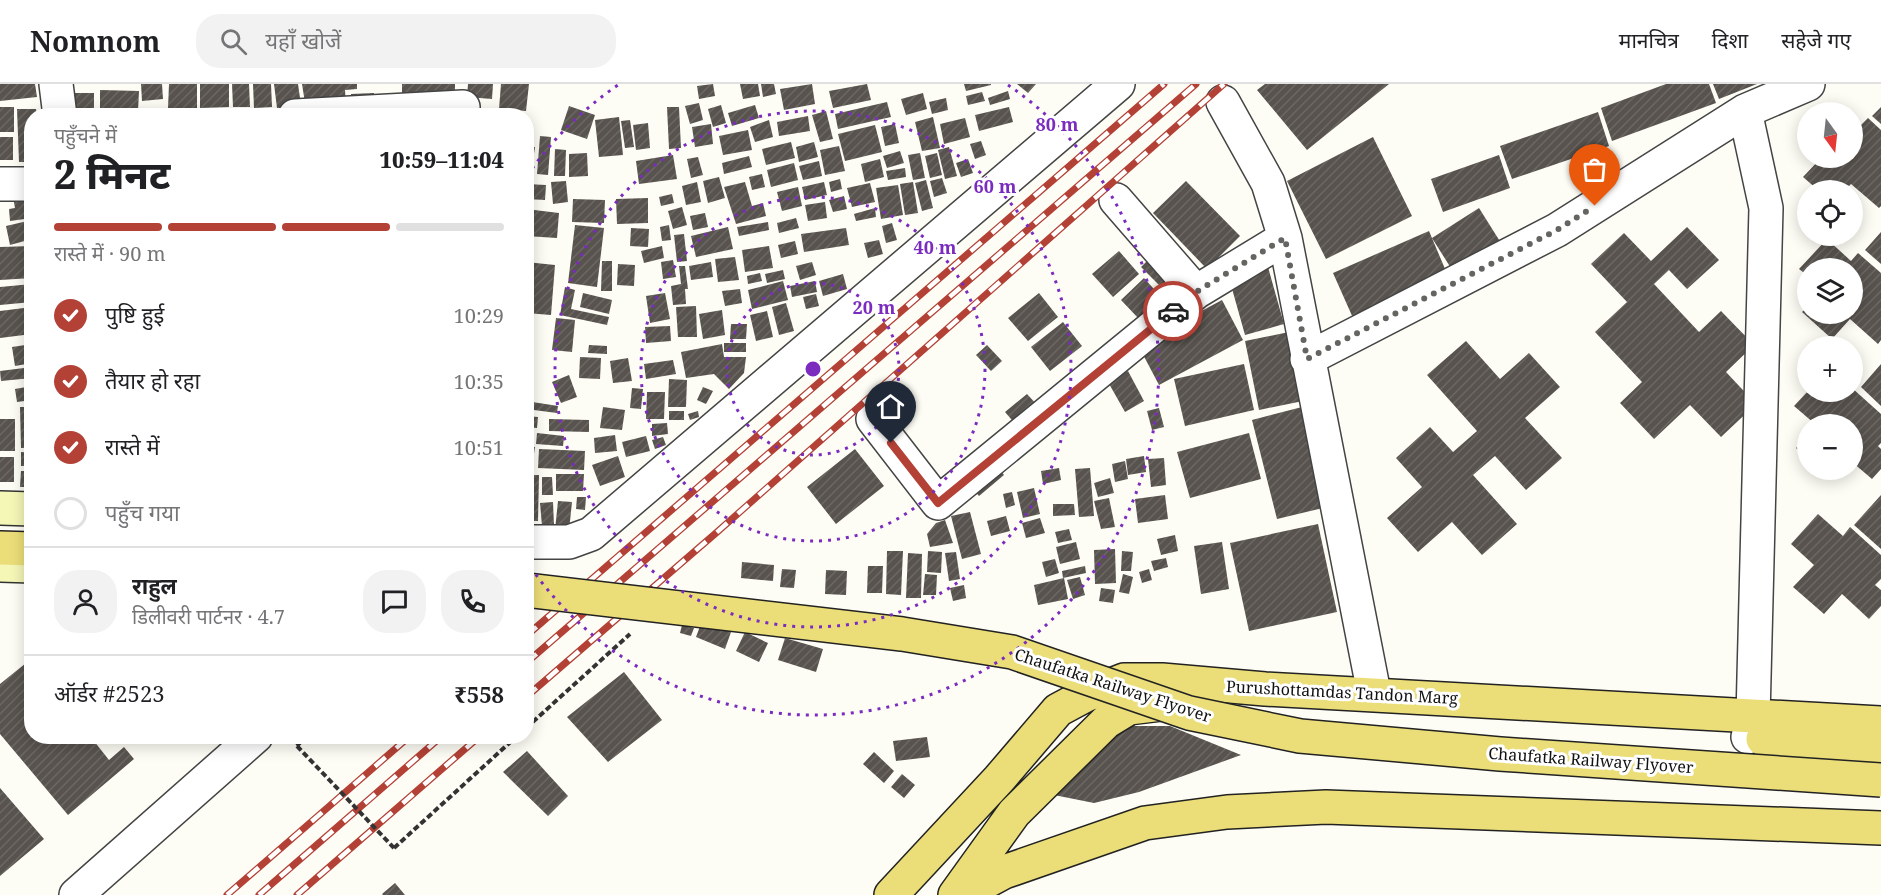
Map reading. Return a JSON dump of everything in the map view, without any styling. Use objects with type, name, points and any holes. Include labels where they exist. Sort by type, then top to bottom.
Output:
[{"type":"main road","points":[[0,548],[24,549]]},
{"type":"main road","name":"Chaufatka Railway Flyover","points":[[534,591],[902,634],[1012,652],[1189,713],[1300,736],[1500,754],[1881,780]]},
{"type":"main road","name":"Purushottamdas Tandon Marg","points":[[891,895],[999,779],[1058,710],[1086,694],[1124,680],[1374,693],[1750,727],[1881,723]]},
{"type":"main road","points":[[955,895],[1014,813],[1106,722],[1129,708],[1199,700],[1750,727],[1881,748]]},
{"type":"main road","points":[[961,895],[1004,872],[1145,823],[1227,812],[1326,807],[1881,828]]},
{"type":"street","points":[[56,84],[59,108]]},
{"type":"street","points":[[534,542],[569,542],[591,534],[1118,84]]},
{"type":"street","points":[[1307,359],[1557,230],[1745,111],[1808,84]]},
{"type":"street","points":[[337,108],[395,97],[463,107]]},
{"type":"street","points":[[1223,102],[1268,183],[1285,238],[1374,693]]},
{"type":"street","points":[[1745,111],[1766,208],[1750,727]]},
{"type":"street","points":[[0,184],[24,184]]},
{"type":"street","points":[[1116,200],[1196,292]]},
{"type":"street","points":[[873,419],[938,503],[1196,292],[1285,238]]},
{"type":"street","points":[[0,508],[24,509]]},
{"type":"street","points":[[0,565],[24,566]]},
{"type":"street","points":[[76,895],[246,744]]},
{"type":"path","points":[[299,744],[297,746],[394,848],[508,744]]},
{"type":"building","points":[[0,84],[35,84],[37,97],[0,101]]},
{"type":"building","points":[[141,84],[162,84],[163,99],[142,101]]},
{"type":"building","points":[[169,84],[197,84],[197,108],[168,108]]},
{"type":"building","points":[[200,84],[229,84],[229,107],[200,108]]},
{"type":"building","points":[[232,84],[249,84],[250,107],[233,107]]},
{"type":"building","points":[[253,84],[271,84],[272,107],[254,108]]},
{"type":"building","points":[[274,84],[298,84],[301,105],[277,108]]},
{"type":"building","points":[[302,84],[357,84],[357,89],[345,90],[346,107],[306,108]]},
{"type":"building","points":[[402,84],[455,84],[455,102],[402,100]]},
{"type":"building","points":[[468,84],[493,84],[492,99],[467,97]]},
{"type":"building","points":[[501,84],[529,84],[526,108],[499,108]]},
{"type":"building","points":[[713,84],[715,96],[699,99],[697,86]]},
{"type":"building","points":[[740,84],[758,84],[760,96],[743,99]]},
{"type":"building","points":[[761,84],[774,84],[776,94],[763,97]]},
{"type":"building","points":[[812,84],[815,104],[784,110],[780,89]]},
{"type":"building","points":[[867,84],[871,100],[833,108],[829,91]]},
{"type":"building","points":[[964,84],[991,84],[991,85],[966,91]]},
{"type":"building","points":[[1017,84],[1036,84],[1028,93]]},
{"type":"building","points":[[1265,84],[1389,84],[1307,150],[1257,90]]},
{"type":"building","points":[[1666,84],[1709,84],[1716,103],[1612,141],[1601,108]]},
{"type":"building","points":[[1713,84],[1757,84],[1719,99]]},
{"type":"building","points":[[100,90],[139,91],[138,108],[100,108]]},
{"type":"building","points":[[1008,91],[1010,99],[990,105],[988,98]]},
{"type":"building","points":[[982,92],[985,101],[968,105],[966,96]]},
{"type":"building","points":[[55,93],[94,93],[94,108],[56,108]]},
{"type":"building","points":[[374,93],[374,104],[351,104],[351,94]]},
{"type":"building","points":[[923,93],[927,109],[906,115],[901,99]]},
{"type":"building","points":[[946,98],[948,110],[932,114],[929,102]]},
{"type":"building","points":[[887,102],[891,117],[838,129],[835,114]]},
{"type":"building","points":[[699,103],[703,120],[690,124],[685,106]]},
{"type":"building","points":[[721,105],[726,123],[713,127],[708,109]]},
{"type":"building","points":[[755,105],[759,118],[732,126],[728,113]]},
{"type":"building","points":[[569,106],[595,115],[587,139],[561,130]]},
{"type":"building","points":[[0,107],[14,107],[14,132],[0,132]]},
{"type":"building","points":[[667,107],[679,107],[681,148],[669,149]]},
{"type":"building","points":[[1009,107],[1013,122],[979,131],[975,115]]},
{"type":"building","points":[[1881,107],[1881,124],[1872,116]]},
{"type":"building","points":[[17,109],[24,109],[24,162],[19,162]]},
{"type":"building","points":[[826,111],[833,139],[820,142],[812,115]]},
{"type":"building","points":[[1598,112],[1609,146],[1512,179],[1500,146]]},
{"type":"building","points":[[808,116],[810,131],[779,136],[777,122]]},
{"type":"building","points":[[619,117],[623,155],[599,157],[595,120]]},
{"type":"building","points":[[933,117],[940,148],[922,151],[915,122]]},
{"type":"building","points":[[965,118],[970,137],[944,144],[940,124]]},
{"type":"building","points":[[1868,118],[1881,130],[1881,206],[1879,208],[1863,194],[1863,180],[1806,180],[1803,177],[1812,168],[1863,168],[1863,123]]},
{"type":"building","points":[[630,120],[634,147],[625,148],[621,121]]},
{"type":"building","points":[[769,120],[773,137],[755,142],[750,127]]},
{"type":"building","points":[[648,123],[650,148],[636,150],[633,125]]},
{"type":"building","points":[[711,124],[713,144],[695,147],[692,127]]},
{"type":"building","points":[[895,124],[899,143],[885,146],[881,127]]},
{"type":"building","points":[[875,125],[882,152],[845,161],[838,134]]},
{"type":"building","points":[[748,130],[752,150],[723,155],[719,136]]},
{"type":"building","points":[[540,136],[551,137],[548,175],[537,174]]},
{"type":"building","points":[[0,137],[13,137],[13,160],[0,160]]},
{"type":"building","points":[[1373,137],[1412,216],[1326,259],[1287,181]]},
{"type":"building","points":[[981,141],[986,155],[975,159],[970,144]]},
{"type":"building","points":[[791,142],[795,158],[766,165],[762,149]]},
{"type":"building","points":[[814,142],[818,157],[799,162],[796,147]]},
{"type":"building","points":[[839,146],[845,171],[825,175],[820,150]]},
{"type":"building","points":[[949,147],[957,176],[945,179],[938,150]]},
{"type":"building","points":[[555,149],[566,150],[565,176],[554,176]]},
{"type":"building","points":[[900,151],[904,163],[887,168],[883,156]]},
{"type":"building","points":[[587,153],[588,176],[569,177],[569,154]]},
{"type":"building","points":[[920,153],[925,178],[913,180],[908,155]]},
{"type":"building","points":[[937,153],[942,175],[930,178],[925,156]]},
{"type":"building","points":[[673,155],[677,179],[639,184],[636,161]]},
{"type":"building","points":[[1499,155],[1510,188],[1443,212],[1431,179]]},
{"type":"building","points":[[749,156],[752,167],[724,174],[722,163]]},
{"type":"building","points":[[698,157],[703,175],[691,178],[687,159]]},
{"type":"building","points":[[880,159],[884,177],[865,182],[861,164]]},
{"type":"building","points":[[968,159],[973,173],[961,177],[956,163]]},
{"type":"building","points":[[819,161],[822,176],[803,180],[799,166]]},
{"type":"building","points":[[794,163],[798,180],[771,187],[767,170]]},
{"type":"building","points":[[905,168],[906,177],[888,180],[886,171]]},
{"type":"building","points":[[762,174],[765,187],[752,190],[749,177]]},
{"type":"building","points":[[719,177],[725,198],[708,203],[703,181]]},
{"type":"building","points":[[942,178],[947,193],[934,197],[930,181]]},
{"type":"building","points":[[840,179],[842,189],[831,192],[829,182]]},
{"type":"building","points":[[926,180],[933,208],[922,211],[915,183]]},
{"type":"building","points":[[566,181],[568,202],[553,204],[551,182]]},
{"type":"building","points":[[1186,181],[1240,236],[1207,269],[1153,213]]},
{"type":"building","points":[[697,182],[701,202],[686,205],[682,186]]},
{"type":"building","points":[[745,182],[752,206],[763,203],[766,216],[736,224],[724,187]]},
{"type":"building","points":[[824,182],[827,195],[805,200],[802,187]]},
{"type":"building","points":[[913,182],[918,213],[905,215],[900,184]]},
{"type":"building","points":[[870,183],[875,202],[852,207],[847,188]]},
{"type":"building","points":[[534,184],[546,185],[545,200],[534,199]]},
{"type":"building","points":[[898,185],[903,215],[881,219],[876,188]]},
{"type":"building","points":[[798,187],[802,206],[782,211],[777,192]]},
{"type":"building","points":[[672,194],[674,203],[661,206],[659,197]]},
{"type":"building","points":[[24,195],[24,219],[10,221],[9,209],[15,208],[13,197]]},
{"type":"building","points":[[844,196],[847,209],[833,212],[829,200]]},
{"type":"building","points":[[648,198],[648,223],[617,224],[616,199]]},
{"type":"building","points":[[573,199],[605,200],[604,223],[572,222]]},
{"type":"building","points":[[825,202],[827,218],[808,221],[805,205]]},
{"type":"building","points":[[682,207],[687,225],[673,229],[668,211]]},
{"type":"building","points":[[875,208],[876,217],[856,221],[854,214]]},
{"type":"building","points":[[1479,208],[1501,243],[1454,273],[1432,238]]},
{"type":"building","points":[[534,210],[559,213],[557,238],[534,237]]},
{"type":"building","points":[[705,213],[708,227],[693,230],[690,216]]},
{"type":"building","points":[[796,218],[799,228],[779,233],[777,223]]},
{"type":"building","points":[[24,222],[24,241],[10,245],[6,226]]},
{"type":"building","points":[[768,222],[769,230],[739,236],[737,227]]},
{"type":"building","points":[[892,223],[897,240],[886,243],[882,226]]},
{"type":"building","points":[[575,225],[604,228],[597,287],[568,283]]},
{"type":"building","points":[[669,225],[671,240],[662,241],[660,227]]},
{"type":"building","points":[[728,227],[733,249],[696,257],[691,236]]},
{"type":"building","points":[[1687,227],[1719,260],[1687,289],[1669,270],[1654,284],[1699,332],[1721,311],[1754,345],[1726,372],[1756,404],[1721,437],[1690,405],[1654,439],[1620,403],[1642,382],[1595,332],[1627,302],[1591,264],[1624,233],[1651,261]]},
{"type":"building","points":[[631,228],[649,229],[648,247],[630,246]]},
{"type":"building","points":[[846,228],[849,245],[804,252],[801,234]]},
{"type":"building","points":[[1429,231],[1448,276],[1353,318],[1333,273]]},
{"type":"building","points":[[1881,232],[1881,264],[1865,250]]},
{"type":"building","points":[[684,234],[687,261],[677,262],[674,235]]},
{"type":"building","points":[[879,240],[883,254],[868,258],[864,243]]},
{"type":"building","points":[[795,241],[798,254],[781,258],[778,245]]},
{"type":"building","points":[[24,246],[24,278],[0,280],[0,247]]},
{"type":"building","points":[[662,246],[664,258],[644,263],[641,251]]},
{"type":"building","points":[[769,246],[773,268],[745,272],[742,250]]},
{"type":"building","points":[[1820,246],[1835,246],[1848,258],[1809,258]]},
{"type":"building","points":[[1119,251],[1139,274],[1113,297],[1092,274]]},
{"type":"building","points":[[1858,253],[1881,273],[1881,340],[1878,344],[1856,324],[1863,324],[1863,258],[1854,258]]},
{"type":"building","points":[[1154,254],[1174,274],[1161,287],[1141,267]]},
{"type":"building","points":[[735,257],[739,280],[718,282],[715,259]]},
{"type":"building","points":[[673,260],[676,277],[663,279],[661,262]]},
{"type":"building","points":[[602,261],[612,261],[612,291],[601,291]]},
{"type":"building","points":[[711,262],[713,277],[691,280],[689,266]]},
{"type":"building","points":[[812,262],[816,275],[800,280],[796,266]]},
{"type":"building","points":[[534,263],[555,265],[551,315],[534,314]]},
{"type":"building","points":[[618,264],[635,265],[634,286],[617,285]]},
{"type":"building","points":[[679,266],[685,266],[688,289],[685,289],[686,304],[673,305],[671,286],[681,284]]},
{"type":"building","points":[[1268,267],[1284,324],[1245,335],[1229,278]]},
{"type":"building","points":[[783,270],[785,279],[767,283],[765,274]]},
{"type":"building","points":[[760,273],[762,281],[748,284],[747,276]]},
{"type":"building","points":[[843,274],[847,289],[823,296],[819,281]]},
{"type":"building","points":[[1144,278],[1162,298],[1139,319],[1121,300]]},
{"type":"building","points":[[783,281],[788,300],[752,309],[748,290]]},
{"type":"building","points":[[815,281],[817,292],[792,297],[790,286]]},
{"type":"building","points":[[24,285],[24,303],[0,305],[0,287]]},
{"type":"building","points":[[565,287],[575,290],[571,309],[609,317],[607,325],[560,315]]},
{"type":"building","points":[[740,289],[742,303],[725,306],[722,291]]},
{"type":"building","points":[[583,293],[612,300],[609,314],[580,307]]},
{"type":"building","points":[[665,293],[670,319],[650,323],[646,296]]},
{"type":"building","points":[[1039,293],[1058,317],[1028,341],[1008,318]]},
{"type":"building","points":[[816,294],[819,306],[806,309],[803,297]]},
{"type":"building","points":[[1222,300],[1243,340],[1159,385],[1138,345]]},
{"type":"building","points":[[786,303],[794,331],[779,335],[772,307]]},
{"type":"building","points":[[696,306],[697,337],[678,337],[676,307]]},
{"type":"building","points":[[24,308],[24,335],[0,338],[0,311]]},
{"type":"building","points":[[722,310],[725,335],[703,339],[699,314]]},
{"type":"building","points":[[767,311],[773,337],[756,341],[750,315]]},
{"type":"building","points":[[556,318],[575,320],[572,352],[552,350]]},
{"type":"building","points":[[1063,322],[1082,346],[1050,371],[1031,347]]},
{"type":"building","points":[[731,324],[747,324],[746,339],[730,339]]},
{"type":"building","points":[[1815,324],[1846,324],[1835,336],[1829,336]]},
{"type":"building","points":[[670,326],[671,341],[646,343],[645,327]]},
{"type":"building","points":[[1289,332],[1303,401],[1259,410],[1245,341]]},
{"type":"building","points":[[1466,341],[1500,379],[1529,353],[1560,387],[1525,418],[1562,458],[1526,490],[1495,456],[1473,475],[1517,524],[1482,555],[1452,522],[1418,552],[1387,518],[1422,487],[1396,458],[1430,427],[1453,452],[1477,431],[1427,375]]},
{"type":"building","points":[[724,343],[746,343],[746,352],[724,352]]},
{"type":"building","points":[[722,344],[724,357],[746,357],[744,373],[729,389],[714,374],[686,378],[681,352]]},
{"type":"building","points":[[24,345],[24,364],[15,366],[12,347]]},
{"type":"building","points":[[589,345],[607,346],[607,354],[588,353]]},
{"type":"building","points":[[987,345],[1002,361],[991,371],[976,355]]},
{"type":"building","points":[[580,357],[601,358],[600,379],[579,378]]},
{"type":"building","points":[[628,358],[632,381],[613,383],[610,361]]},
{"type":"building","points":[[673,360],[676,374],[646,379],[644,364]]},
{"type":"building","points":[[1244,364],[1254,410],[1185,426],[1174,379]]},
{"type":"building","points":[[1881,364],[1881,406],[1863,389],[1863,385]]},
{"type":"building","points":[[24,368],[24,379],[1,381],[0,371]]},
{"type":"building","points":[[1128,371],[1144,401],[1125,412],[1108,382]]},
{"type":"building","points":[[569,375],[577,397],[561,403],[552,382]]},
{"type":"building","points":[[669,379],[687,380],[686,407],[668,407]]},
{"type":"building","points":[[24,387],[24,401],[17,402],[15,389]]},
{"type":"building","points":[[703,387],[713,391],[706,404],[697,400]]},
{"type":"building","points":[[632,388],[643,389],[641,409],[630,408]]},
{"type":"building","points":[[647,392],[665,392],[664,419],[646,419]]},
{"type":"building","points":[[1027,394],[1039,407],[1017,426],[1005,412]]},
{"type":"building","points":[[1863,398],[1881,414],[1881,443],[1878,446],[1881,449],[1881,469],[1872,479],[1863,471],[1863,414],[1803,414],[1794,406],[1798,402],[1863,402]]},
{"type":"building","points":[[534,402],[558,406],[557,413],[534,410]]},
{"type":"building","points":[[20,407],[24,407],[24,448],[21,448]]},
{"type":"building","points":[[603,407],[625,410],[622,430],[600,428]]},
{"type":"building","points":[[1302,407],[1327,507],[1277,519],[1252,420]]},
{"type":"building","points":[[1159,408],[1164,427],[1152,430],[1147,411]]},
{"type":"building","points":[[669,411],[684,411],[684,420],[669,420]]},
{"type":"building","points":[[698,411],[699,417],[690,420],[688,414]]},
{"type":"building","points":[[534,417],[538,417],[537,428],[534,428]]},
{"type":"building","points":[[0,419],[15,419],[15,451],[0,451]]},
{"type":"building","points":[[549,419],[589,420],[589,432],[549,431]]},
{"type":"building","points":[[667,423],[668,434],[652,436],[652,424]]},
{"type":"building","points":[[537,433],[564,436],[563,446],[536,444]]},
{"type":"building","points":[[1249,433],[1261,479],[1190,498],[1177,452]]},
{"type":"building","points":[[615,435],[617,451],[595,453],[594,438]]},
{"type":"building","points":[[646,436],[650,451],[626,457],[622,442]]},
{"type":"building","points":[[663,437],[666,445],[655,449],[652,440]]},
{"type":"building","points":[[539,449],[585,451],[584,470],[538,468]]},
{"type":"building","points":[[855,449],[884,486],[836,524],[807,487]]},
{"type":"building","points":[[21,452],[24,452],[24,466],[21,466]]},
{"type":"building","points":[[618,456],[625,477],[600,486],[592,465]]},
{"type":"building","points":[[1144,456],[1146,472],[1128,475],[1126,459]]},
{"type":"building","points":[[0,457],[14,457],[14,482],[0,482]]},
{"type":"building","points":[[1164,458],[1166,485],[1151,487],[1148,459]]},
{"type":"building","points":[[1125,461],[1128,479],[1115,482],[1112,464]]},
{"type":"building","points":[[998,467],[1004,475],[979,496],[972,488]]},
{"type":"building","points":[[1059,468],[1061,480],[1043,484],[1041,471]]},
{"type":"building","points":[[1090,468],[1094,516],[1079,517],[1075,469]]},
{"type":"building","points":[[21,471],[24,471],[24,487],[20,487]]},
{"type":"building","points":[[556,474],[584,474],[583,491],[556,491]]},
{"type":"building","points":[[534,475],[539,475],[538,521],[534,521]]},
{"type":"building","points":[[542,477],[552,477],[553,495],[542,495]]},
{"type":"building","points":[[1110,478],[1114,493],[1098,497],[1094,483]]},
{"type":"building","points":[[1034,488],[1040,514],[1023,518],[1017,492]]},
{"type":"building","points":[[1012,492],[1015,505],[1006,508],[1003,494]]},
{"type":"building","points":[[1165,495],[1168,519],[1138,523],[1135,499]]},
{"type":"building","points":[[1881,495],[1881,549],[1854,525]]},
{"type":"building","points":[[577,497],[586,497],[585,510],[576,509]]},
{"type":"building","points":[[1109,498],[1115,527],[1101,529],[1094,501]]},
{"type":"building","points":[[558,501],[572,502],[569,531],[555,530]]},
{"type":"building","points":[[553,502],[554,525],[542,526],[540,503]]},
{"type":"building","points":[[1053,504],[1074,504],[1075,515],[1053,516]]},
{"type":"building","points":[[970,512],[981,554],[962,559],[951,516]]},
{"type":"building","points":[[1818,514],[1843,536],[1850,527],[1881,555],[1881,579],[1875,585],[1881,590],[1881,606],[1869,619],[1842,594],[1824,614],[1793,587],[1814,565],[1791,544]]},
{"type":"building","points":[[1006,516],[1010,531],[991,536],[987,521]]},
{"type":"building","points":[[1040,518],[1045,533],[1026,538],[1022,523]]},
{"type":"building","points":[[945,520],[953,543],[930,547],[927,534],[936,523]]},
{"type":"building","points":[[1318,524],[1337,612],[1249,631],[1230,543]]},
{"type":"building","points":[[1069,529],[1072,540],[1058,543],[1055,532]]},
{"type":"building","points":[[1175,535],[1178,551],[1161,555],[1157,539]]},
{"type":"building","points":[[1076,542],[1080,559],[1060,564],[1056,547]]},
{"type":"building","points":[[1222,542],[1229,589],[1201,594],[1194,546]]},
{"type":"building","points":[[1115,549],[1116,583],[1095,584],[1094,550]]},
{"type":"building","points":[[887,551],[903,551],[901,595],[886,594]]},
{"type":"building","points":[[928,551],[942,552],[941,573],[927,572]]},
{"type":"building","points":[[1122,551],[1133,552],[1131,571],[1121,571]]},
{"type":"building","points":[[956,552],[960,579],[949,581],[945,553]]},
{"type":"building","points":[[908,553],[922,554],[921,598],[906,598]]},
{"type":"building","points":[[1166,558],[1168,567],[1154,571],[1151,561]]},
{"type":"building","points":[[1055,559],[1059,573],[1046,577],[1042,562]]},
{"type":"building","points":[[742,562],[774,565],[773,581],[741,578]]},
{"type":"building","points":[[868,566],[883,566],[882,593],[867,593]]},
{"type":"building","points":[[1085,566],[1086,573],[1063,578],[1062,571]]},
{"type":"building","points":[[782,569],[796,570],[794,588],[780,587]]},
{"type":"building","points":[[1149,569],[1152,580],[1142,583],[1139,572]]},
{"type":"building","points":[[826,570],[847,571],[846,595],[825,594]]},
{"type":"building","points":[[925,574],[937,575],[936,595],[923,595]]},
{"type":"building","points":[[1123,574],[1133,577],[1129,594],[1119,592]]},
{"type":"building","points":[[1080,577],[1085,595],[1073,599],[1067,580]]},
{"type":"building","points":[[1064,578],[1068,599],[1038,605],[1034,585]]},
{"type":"building","points":[[964,585],[966,598],[953,601],[950,588]]},
{"type":"building","points":[[1101,588],[1115,590],[1113,603],[1099,601]]},
{"type":"building","points":[[702,621],[731,632],[725,649],[696,637]]},
{"type":"building","points":[[682,625],[694,628],[691,636],[680,633]]},
{"type":"building","points":[[745,632],[768,643],[759,662],[736,651]]},
{"type":"building","points":[[785,638],[823,649],[816,672],[778,660]]},
{"type":"building","points":[[24,665],[24,744],[96,744],[109,760],[124,747],[134,759],[68,815],[0,734],[0,684]]},
{"type":"building","points":[[624,672],[662,720],[608,762],[567,717]]},
{"type":"building","points":[[1113,726],[1170,726],[1241,755],[1139,792],[1094,803],[1049,794]]},
{"type":"building","points":[[927,737],[930,757],[896,761],[893,741]]},
{"type":"building","points":[[527,751],[568,796],[548,816],[503,772]]},
{"type":"building","points":[[874,752],[894,771],[884,783],[863,764]]},
{"type":"building","points":[[902,774],[915,785],[904,798],[891,787]]},
{"type":"building","points":[[0,788],[44,839],[0,876]]},
{"type":"building","points":[[395,883],[405,895],[382,894]]},
{"type":"railway","points":[[534,629],[1164,84]]},
{"type":"railway","points":[[534,656],[1196,84]]},
{"type":"railway","points":[[534,690],[716,533],[1224,84]]},
{"type":"railway","points":[[227,895],[401,744]]},
{"type":"railway","points":[[259,895],[433,744]]},
{"type":"railway","points":[[297,895],[471,744]]},
{"type":"way so far","points":[[1173,311],[1196,292],[1285,238],[1307,359],[1557,230],[1595,206]]},
{"type":"route","points":[[891,443],[938,503],[1173,311]]}]
